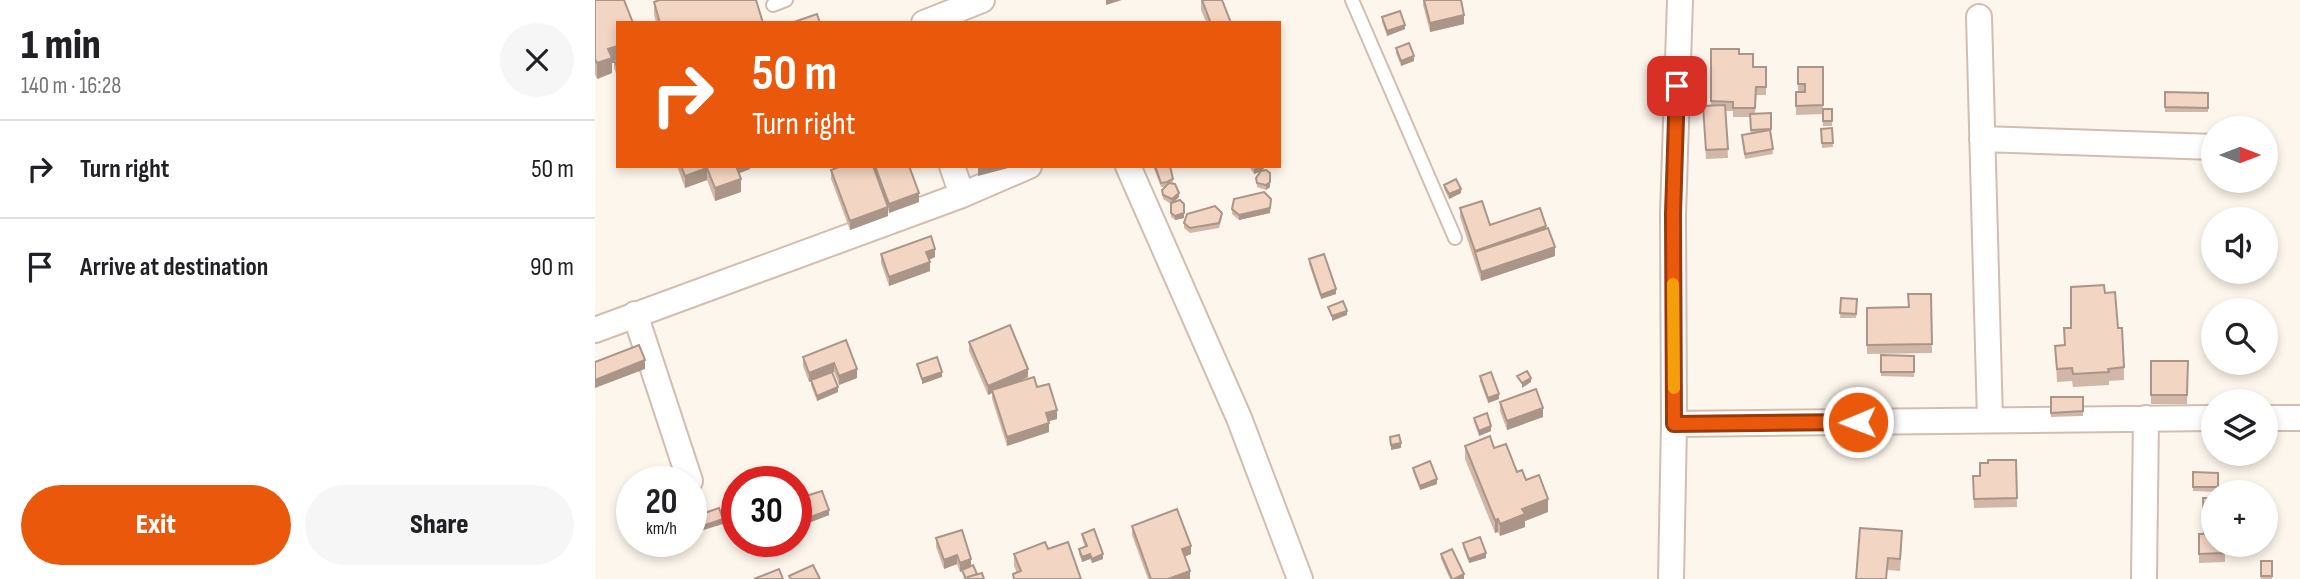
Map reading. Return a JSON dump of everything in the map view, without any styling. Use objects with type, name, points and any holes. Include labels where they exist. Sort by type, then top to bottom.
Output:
[{"type":"street","points":[[929,21],[982,0]]},
{"type":"street","points":[[1671,579],[1674,424],[1673,214],[1680,0]]},
{"type":"street","points":[[1979,17],[1990,420]]},
{"type":"street","points":[[1982,139],[2201,147]]},
{"type":"street","points":[[953,168],[962,195]]},
{"type":"street","points":[[595,330],[962,195],[1024,168]]},
{"type":"street","points":[[1129,168],[1239,418],[1300,579]]},
{"type":"street","points":[[635,314],[684,466]]},
{"type":"street","points":[[2144,579],[2146,418]]},
{"type":"street","points":[[1674,424],[2201,418]]},
{"type":"street","points":[[2278,418],[2300,418]]},
{"type":"lane","points":[[1352,0],[1455,238]]},
{"type":"building","points":[[595,0],[624,0],[632,21],[616,21],[616,47],[608,49],[612,58],[597,63]]},
{"type":"building","points":[[756,0],[762,21],[659,21],[654,2]]},
{"type":"building","points":[[1202,0],[1222,0],[1230,21],[1210,21]]},
{"type":"building","points":[[1424,0],[1461,0],[1464,15],[1430,23]]},
{"type":"building","points":[[1400,11],[1405,25],[1387,31],[1382,17]]},
{"type":"building","points":[[817,14],[819,21],[797,21]]},
{"type":"building","points":[[1409,43],[1414,56],[1401,61],[1396,48]]},
{"type":"building","points":[[1711,49],[1739,49],[1739,54],[1753,54],[1753,67],[1766,67],[1766,87],[1756,87],[1755,108],[1733,108],[1733,102],[1711,101]]},
{"type":"building","points":[[1798,67],[1823,67],[1823,105],[1796,106],[1796,92],[1805,92],[1805,84],[1798,84]]},
{"type":"building","points":[[2165,92],[2208,93],[2208,108],[2165,107]]},
{"type":"building","points":[[1725,105],[1728,149],[1706,150],[1703,106]]},
{"type":"building","points":[[1823,109],[1832,109],[1832,121],[1823,121]]},
{"type":"building","points":[[1771,113],[1771,129],[1751,130],[1750,114]]},
{"type":"building","points":[[1832,128],[1833,143],[1822,143],[1821,129]]},
{"type":"building","points":[[1770,130],[1773,149],[1745,154],[1742,135]]},
{"type":"building","points":[[682,168],[707,168],[685,176]]},
{"type":"building","points":[[707,168],[737,168],[741,179],[715,188]]},
{"type":"building","points":[[874,168],[888,207],[850,221],[831,170]]},
{"type":"building","points":[[876,168],[910,168],[919,193],[889,204]]},
{"type":"building","points":[[1156,168],[1170,168],[1173,179],[1161,183]]},
{"type":"building","points":[[1261,171],[1270,173],[1270,182],[1266,185],[1257,183],[1256,178]]},
{"type":"building","points":[[1456,179],[1461,189],[1449,194],[1444,185]]},
{"type":"building","points":[[1169,183],[1175,184],[1179,193],[1172,199],[1163,195],[1162,190]]},
{"type":"building","points":[[1264,192],[1271,199],[1270,208],[1239,215],[1232,209],[1234,199]]},
{"type":"building","points":[[1180,200],[1184,204],[1184,213],[1175,216],[1171,213],[1171,203]]},
{"type":"building","points":[[1482,201],[1490,225],[1540,208],[1546,226],[1475,251],[1460,208]]},
{"type":"building","points":[[1215,206],[1222,213],[1219,223],[1190,228],[1184,223],[1187,214]]},
{"type":"building","points":[[1548,228],[1555,247],[1481,272],[1475,252]]},
{"type":"building","points":[[931,236],[935,249],[926,252],[930,262],[889,277],[881,254]]},
{"type":"building","points":[[1324,254],[1336,289],[1321,295],[1309,259]]},
{"type":"building","points":[[2104,285],[2105,293],[2115,292],[2118,328],[2122,328],[2124,367],[2108,369],[2109,372],[2073,374],[2072,368],[2057,369],[2055,346],[2065,345],[2064,328],[2071,328],[2071,287]]},
{"type":"building","points":[[1908,294],[1931,294],[1932,344],[1867,345],[1867,308],[1909,307]]},
{"type":"building","points":[[1841,298],[1857,299],[1856,314],[1840,313]]},
{"type":"building","points":[[1343,301],[1347,311],[1332,316],[1328,307]]},
{"type":"building","points":[[1010,325],[1028,369],[988,386],[969,342]]},
{"type":"building","points":[[846,340],[857,369],[839,376],[834,363],[809,373],[803,357]]},
{"type":"building","points":[[639,345],[645,360],[595,380],[595,362]]},
{"type":"building","points":[[1881,355],[1914,356],[1914,372],[1881,372]]},
{"type":"building","points":[[937,357],[942,372],[922,379],[917,364]]},
{"type":"building","points":[[2151,361],[2188,361],[2187,395],[2151,395]]},
{"type":"building","points":[[1527,371],[1531,378],[1522,383],[1517,376]]},
{"type":"building","points":[[832,372],[838,387],[817,396],[811,380]]},
{"type":"building","points":[[1491,372],[1499,394],[1488,398],[1480,376]]},
{"type":"building","points":[[1034,377],[1037,387],[1049,384],[1057,410],[1046,413],[1049,423],[1007,437],[992,390]]},
{"type":"building","points":[[1536,389],[1543,408],[1507,421],[1500,402]]},
{"type":"building","points":[[2051,397],[2083,397],[2083,411],[2051,413]]},
{"type":"building","points":[[1487,413],[1491,426],[1479,431],[1474,418]]},
{"type":"building","points":[[1399,435],[1401,443],[1391,445],[1390,437]]},
{"type":"building","points":[[1490,436],[1494,448],[1506,444],[1517,472],[1522,470],[1526,480],[1539,475],[1548,499],[1522,509],[1525,514],[1500,524],[1498,519],[1495,520],[1465,446]]},
{"type":"building","points":[[1988,460],[2016,460],[2017,498],[1974,499],[1973,476],[1980,476],[1980,463],[1988,463]]},
{"type":"building","points":[[1430,461],[1437,479],[1420,486],[1413,468]]},
{"type":"building","points":[[2193,472],[2218,473],[2218,480],[2201,480],[2201,487],[2193,487]]},
{"type":"building","points":[[822,491],[829,510],[812,517],[812,494]]},
{"type":"building","points":[[719,508],[721,520],[707,525],[707,512]]},
{"type":"building","points":[[1177,509],[1191,546],[1182,549],[1190,571],[1168,579],[1151,579],[1132,526]]},
{"type":"building","points":[[1860,528],[1902,531],[1900,559],[1888,558],[1886,579],[1856,579]]},
{"type":"building","points":[[1094,529],[1103,554],[1092,559],[1090,554],[1082,557],[1079,549],[1087,546],[1082,534]]},
{"type":"building","points":[[962,530],[971,559],[960,563],[957,555],[944,560],[936,538]]},
{"type":"building","points":[[2201,534],[2201,554],[2199,554]]},
{"type":"building","points":[[1480,537],[1486,553],[1469,559],[1463,543]]},
{"type":"building","points":[[1045,542],[1048,549],[1068,542],[1081,579],[1014,579],[1013,574],[1021,571],[1014,554]]},
{"type":"building","points":[[1452,549],[1464,574],[1454,579],[1441,554]]},
{"type":"building","points":[[2261,561],[2272,561],[2272,576],[2261,576]]},
{"type":"building","points":[[813,565],[820,579],[791,579],[789,576]]},
{"type":"building","points":[[973,565],[977,574],[966,579],[962,570]]},
{"type":"building","points":[[779,569],[783,579],[754,579]]},
{"type":"building","points":[[982,573],[984,579],[968,577]]},
{"type":"slow traffic","points":[[1673,284],[1674,388]]},
{"type":"route","points":[[1677,86],[1673,214],[1674,424],[1858,422]]}]
